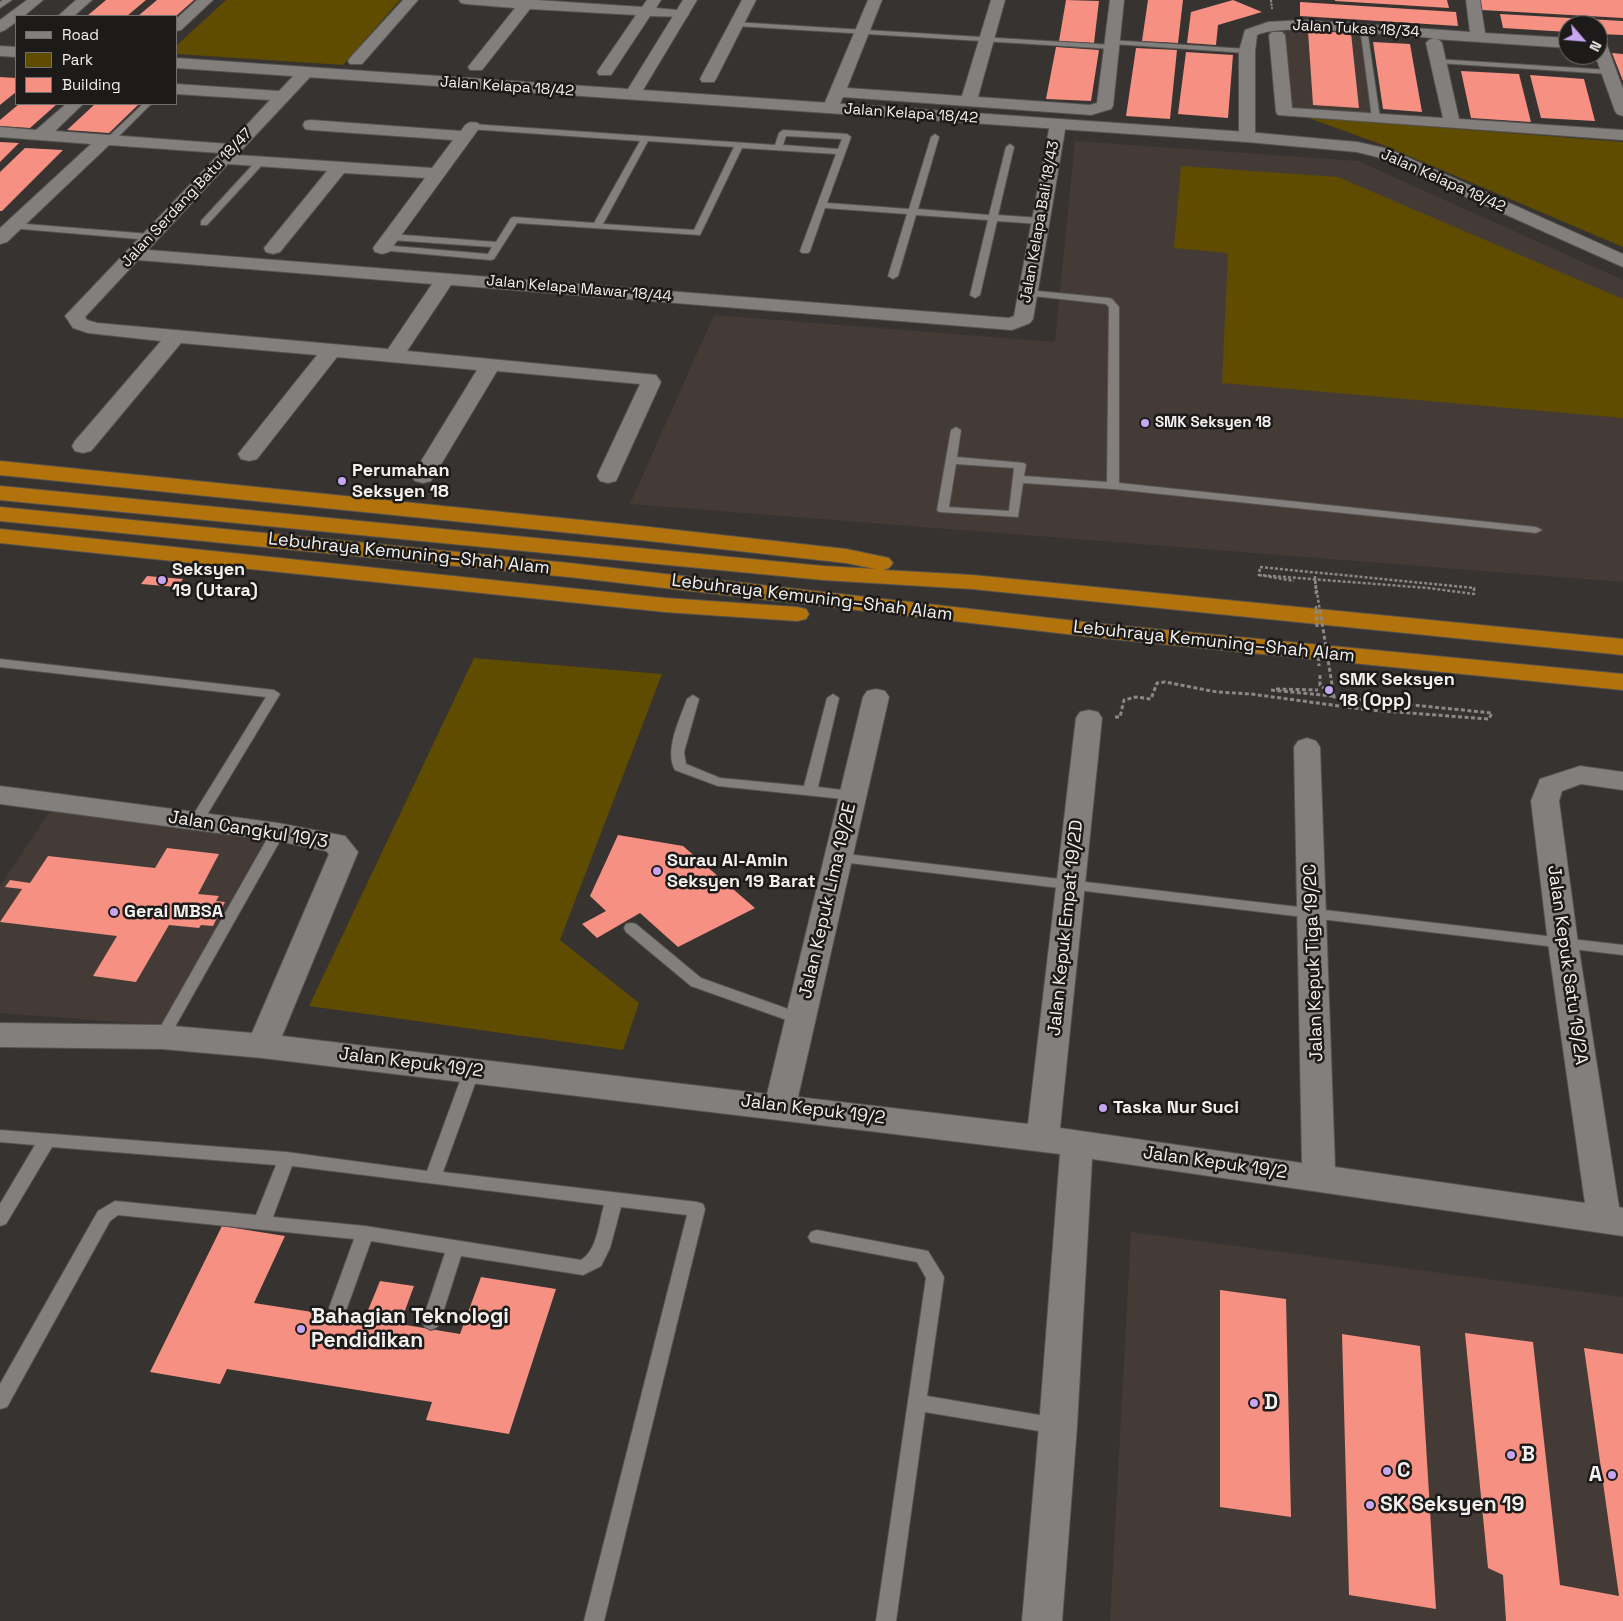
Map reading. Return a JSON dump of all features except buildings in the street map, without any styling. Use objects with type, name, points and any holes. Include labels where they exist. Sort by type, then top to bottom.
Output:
[{"type":"highway","points":[[0,468],[846,556],[972,582]]},
{"type":"highway","name":"Lebuhraya Kemuning–Shah Alam","points":[[0,493],[823,573],[972,582],[1623,647]]},
{"type":"highway","name":"Lebuhraya Kemuning–Shah Alam","points":[[0,514],[569,570],[1102,631],[1623,682]]},
{"type":"highway","points":[[0,536],[665,605],[873,619],[1102,631]]},
{"type":"highway","points":[[1573,677],[1623,687]]},
{"type":"street","points":[[16,15],[36,0]]},
{"type":"street","points":[[66,15],[85,0]]},
{"type":"street","points":[[178,25],[206,0]]},
{"type":"street","points":[[356,61],[411,0]]},
{"type":"street","points":[[466,0],[649,6],[682,14]]},
{"type":"street","points":[[632,96],[690,0]]},
{"type":"street","points":[[708,79],[749,0]]},
{"type":"street","points":[[830,108],[875,0]]},
{"type":"street","points":[[969,101],[998,0]]},
{"type":"street","points":[[1473,0],[1478,36]]},
{"type":"street","points":[[837,92],[1090,110],[1098,109],[1105,106],[1118,1]]},
{"type":"street","points":[[476,67],[528,2]]},
{"type":"street","points":[[605,72],[649,6]]},
{"type":"street","points":[[0,27],[15,16]]},
{"type":"street","name":"Jalan Tukas 18/34","points":[[1247,137],[1247,51],[1250,33],[1255,30],[1293,25],[1558,41]]},
{"type":"street","points":[[1277,35],[1284,112],[1623,135]]},
{"type":"street","points":[[1434,43],[1452,123]]},
{"type":"street","points":[[0,51],[15,52]]},
{"type":"street","name":"Jalan Kelapa 18/42","points":[[178,63],[1247,137],[1357,147],[1383,154],[1623,261]]},
{"type":"street","points":[[1607,65],[1623,111]]},
{"type":"street","name":"Jalan Serdang Batu 18/47","points":[[176,336],[95,329],[80,324],[75,316],[306,72]]},
{"type":"street","points":[[178,89],[283,96]]},
{"type":"street","points":[[40,135],[74,105]]},
{"type":"street","name":"Jalan Kelapa Bali 18/43","points":[[1023,319],[1058,124]]},
{"type":"street","points":[[311,125],[469,132]]},
{"type":"street","points":[[0,132],[107,140],[228,154],[261,161],[437,174]]},
{"type":"street","points":[[386,242],[469,132]]},
{"type":"street","points":[[5,231],[107,140]]},
{"type":"street","points":[[273,248],[340,167]]},
{"type":"street","name":"Jalan Kelapa Mawar 18/44","points":[[134,254],[1012,324],[1023,319]]},
{"type":"street","points":[[394,356],[446,279]]},
{"type":"street","points":[[83,446],[176,336],[649,379],[651,382],[608,476]]},
{"type":"street","points":[[249,454],[332,350]]},
{"type":"street","points":[[422,476],[492,364]]},
{"type":"street","name":"Jalan Kepuk Lima 19/2E","points":[[780,1106],[876,697]]},
{"type":"street","name":"Jalan Kepuk Empat 19/2D","points":[[1042,1621],[1058,1426],[1060,1141],[1071,885],[1089,718]]},
{"type":"street","name":"Jalan Kepuk Tiga 19/2C","points":[[1307,747],[1319,1178]]},
{"type":"street","name":"Jalan Kepuk Satu 19/2A","points":[[1614,1221],[1563,943],[1545,801],[1550,785],[1580,775],[1623,780]]},
{"type":"street","name":"Jalan Cangkul 19/3","points":[[0,795],[197,820],[335,843],[344,852],[262,1046]]},
{"type":"street","name":"Jalan Kepuk 19/2","points":[[0,1035],[162,1037],[262,1046],[472,1070],[1060,1141],[1614,1221]]},
{"type":"lane","points":[[0,6],[8,0]]},
{"type":"lane","points":[[736,24],[987,39],[1247,51]]},
{"type":"lane","points":[[1363,29],[1376,118]]},
{"type":"lane","points":[[1438,61],[1608,72]]},
{"type":"lane","points":[[107,140],[146,105]]},
{"type":"lane","points":[[469,132],[646,138],[841,152]]},
{"type":"lane","points":[[778,147],[783,133],[847,137],[805,251]]},
{"type":"lane","points":[[893,276],[935,137]]},
{"type":"lane","points":[[597,226],[646,138]]},
{"type":"lane","points":[[386,242],[491,257],[514,220],[697,233],[739,145]]},
{"type":"lane","points":[[975,295],[1010,147]]},
{"type":"lane","points":[[204,223],[261,161]]},
{"type":"lane","points":[[822,205],[1040,221]]},
{"type":"lane","points":[[5,231],[150,237]]},
{"type":"lane","points":[[386,242],[498,245]]},
{"type":"lane","points":[[1027,293],[1109,301],[1114,307],[1113,486]]},
{"type":"lane","points":[[951,460],[1020,465],[1014,516],[943,510],[951,460],[956,430]]},
{"type":"lane","points":[[1018,479],[1113,486],[1536,530]]},
{"type":"lane","points":[[0,663],[274,694],[197,820]]},
{"type":"lane","points":[[810,791],[833,698]]},
{"type":"lane","points":[[693,699],[677,752],[680,767],[718,782],[853,796]]},
{"type":"lane","points":[[162,1037],[278,832]]},
{"type":"lane","points":[[838,858],[1623,950]]},
{"type":"lane","points":[[631,928],[696,982],[800,1019]]},
{"type":"lane","points":[[433,1178],[472,1070]]},
{"type":"lane","points":[[0,1136],[286,1159],[697,1210],[594,1621]]},
{"type":"lane","points":[[0,1219],[47,1140]]},
{"type":"lane","points":[[262,1223],[286,1159]]},
{"type":"lane","points":[[0,1401],[98,1225],[104,1216],[115,1208],[365,1233],[583,1268],[595,1261],[601,1248],[614,1200]]},
{"type":"lane","points":[[338,1308],[365,1233]]},
{"type":"lane","points":[[817,1237],[922,1256],[935,1277],[886,1621]]},
{"type":"lane","points":[[431,1322],[454,1248]]},
{"type":"lane","points":[[917,1402],[1058,1426]]},
{"type":"path","points":[[1260,566],[1474,588],[1474,594],[1315,578],[1265,574],[1260,576],[1260,566]]},
{"type":"path","points":[[1260,576],[1294,581]]},
{"type":"path","points":[[1315,578],[1334,697]]},
{"type":"path","points":[[1316,606],[1317,627]]},
{"type":"path","points":[[1318,644],[1320,684],[1334,697]]},
{"type":"path","points":[[1089,718],[1120,717],[1124,700],[1136,697],[1151,698],[1157,683],[1165,682],[1217,692],[1251,694],[1370,710],[1489,719],[1492,713],[1271,690],[1274,688],[1318,690]]},
{"type":"shaded area","points":[[1282,28],[1360,31],[1372,115],[1291,110]]},
{"type":"shaded area","name":"SMK Seksyen 18","points":[[1075,141],[1358,161],[1623,280],[1623,582],[630,504],[714,315],[1055,342]]},
{"type":"shaded area","points":[[51,810],[266,838],[161,1025],[0,1013],[0,886]]},
{"type":"shaded area","name":"SK Seksyen 19","points":[[1131,1232],[1623,1297],[1623,1621],[1110,1621]]},
{"type":"green space","points":[[226,0],[400,0],[343,65],[178,54],[178,44]]},
{"type":"green space","points":[[1306,117],[1623,142],[1623,247],[1383,145]]},
{"type":"green space","points":[[1181,166],[1338,177],[1623,299],[1623,418],[1222,383],[1228,253],[1174,248]]},
{"type":"green space","points":[[474,658],[662,674],[560,940],[639,1003],[623,1050],[309,1006]]},
{"type":"place","name":"SMK Seksyen 18","points":[[1145,423]]},
{"type":"place","name":"Perumahan Seksyen 18","points":[[342,481]]},
{"type":"place","name":"Seksyen 19 (Utara)","points":[[162,580]]},
{"type":"place","name":"SMK Seksyen 18 (Opp)","points":[[1329,690]]},
{"type":"place","name":"Surau Al-Amin Seksyen 19 Barat","points":[[657,871]]},
{"type":"place","name":"Gerai MBSA","points":[[114,912]]},
{"type":"place","name":"Taska Nur Suci","points":[[1103,1108]]},
{"type":"place","name":"Bahagian Teknologi Pendidikan","points":[[301,1329]]},
{"type":"place","name":"D","points":[[1254,1403]]},
{"type":"place","name":"B","points":[[1511,1455]]},
{"type":"place","name":"C","points":[[1387,1471]]},
{"type":"place","name":"A","points":[[1612,1475]]},
{"type":"place","name":"SK Seksyen 19","points":[[1370,1505]]}]
